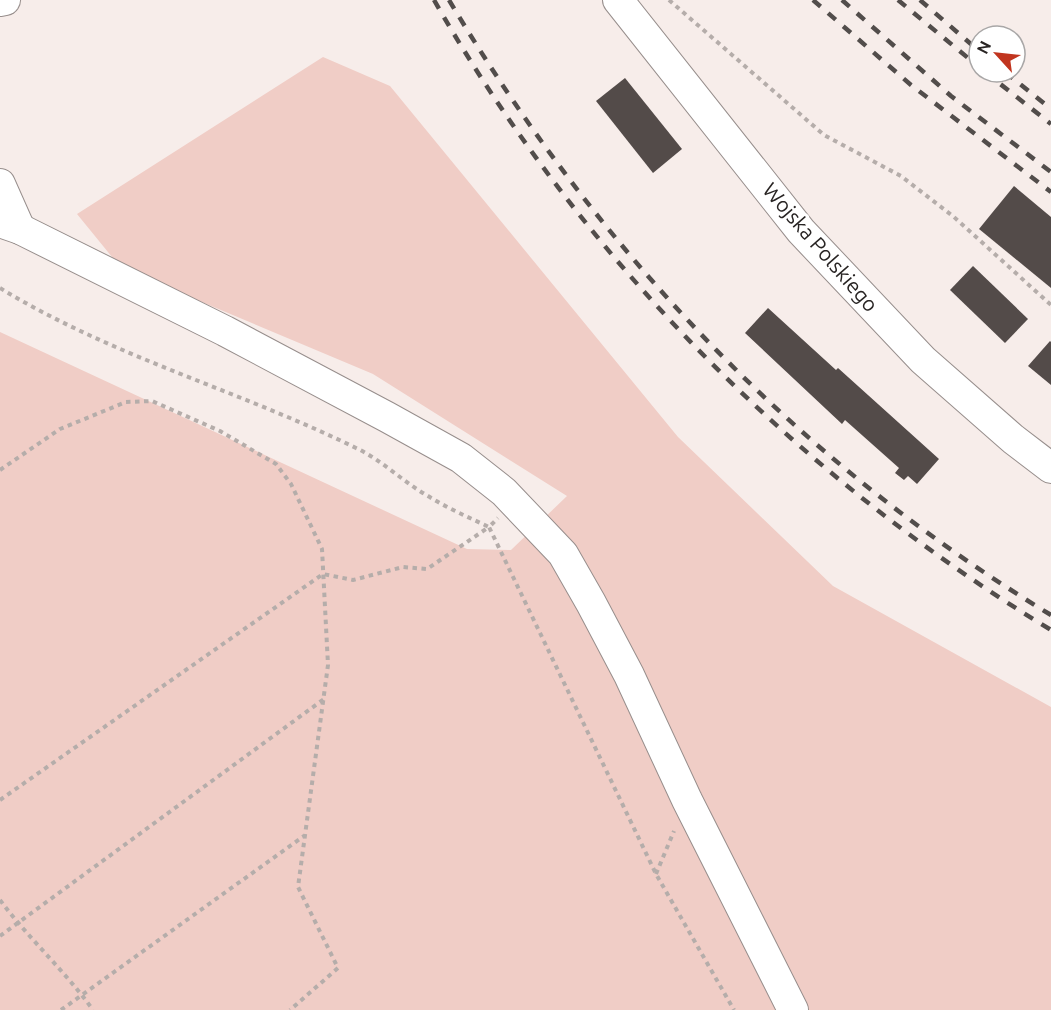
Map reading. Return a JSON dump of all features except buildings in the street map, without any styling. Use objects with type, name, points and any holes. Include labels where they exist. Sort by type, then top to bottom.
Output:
[{"type":"street","points":[[0,1],[4,0]]},
{"type":"street","name":"Wojska Polskiego","points":[[618,0],[801,231],[923,360],[1013,439],[1051,468]]},
{"type":"street","points":[[0,184],[10,226],[225,331],[387,417],[461,458],[504,492],[563,554],[629,675],[687,800],[793,1010]]},
{"type":"path","points":[[669,0],[824,135],[901,176],[954,217],[1051,305]]},
{"type":"path","points":[[0,288],[42,313],[144,360],[226,392],[358,449],[426,496],[489,527],[656,874],[734,1010]]},
{"type":"path","points":[[0,470],[60,429],[126,402],[152,401],[220,431],[276,464],[291,484],[322,549],[328,665],[298,887],[338,968],[290,1010]]},
{"type":"path","points":[[0,800],[322,574],[353,580],[403,567],[427,569],[489,527],[515,504]]},
{"type":"path","points":[[0,936],[324,699]]},
{"type":"path","points":[[656,874],[687,800]]},
{"type":"path","points":[[61,1010],[305,836]]},
{"type":"path","points":[[0,900],[17,923],[93,1010]]},
{"type":"shaded area","points":[[323,57],[390,86],[678,437],[833,586],[1051,707],[1051,1010],[0,1010],[0,332],[467,549],[511,550],[567,496],[373,374],[121,268],[77,214]]},
{"type":"railway","points":[[434,0],[493,95],[557,186],[627,272],[702,354],[783,431],[868,503],[957,569],[1051,630]]},
{"type":"railway","points":[[449,0],[508,93],[571,182],[639,266],[712,345],[789,420],[871,490],[958,555],[1051,615]]},
{"type":"railway","points":[[813,0],[911,85],[1051,192]]},
{"type":"railway","points":[[842,0],[951,96],[1051,172]]},
{"type":"railway","points":[[898,0],[967,57]]},
{"type":"railway","points":[[920,0],[967,41]]},
{"type":"railway","points":[[1000,84],[1051,124]]},
{"type":"railway","points":[[1020,84],[1051,109]]}]
